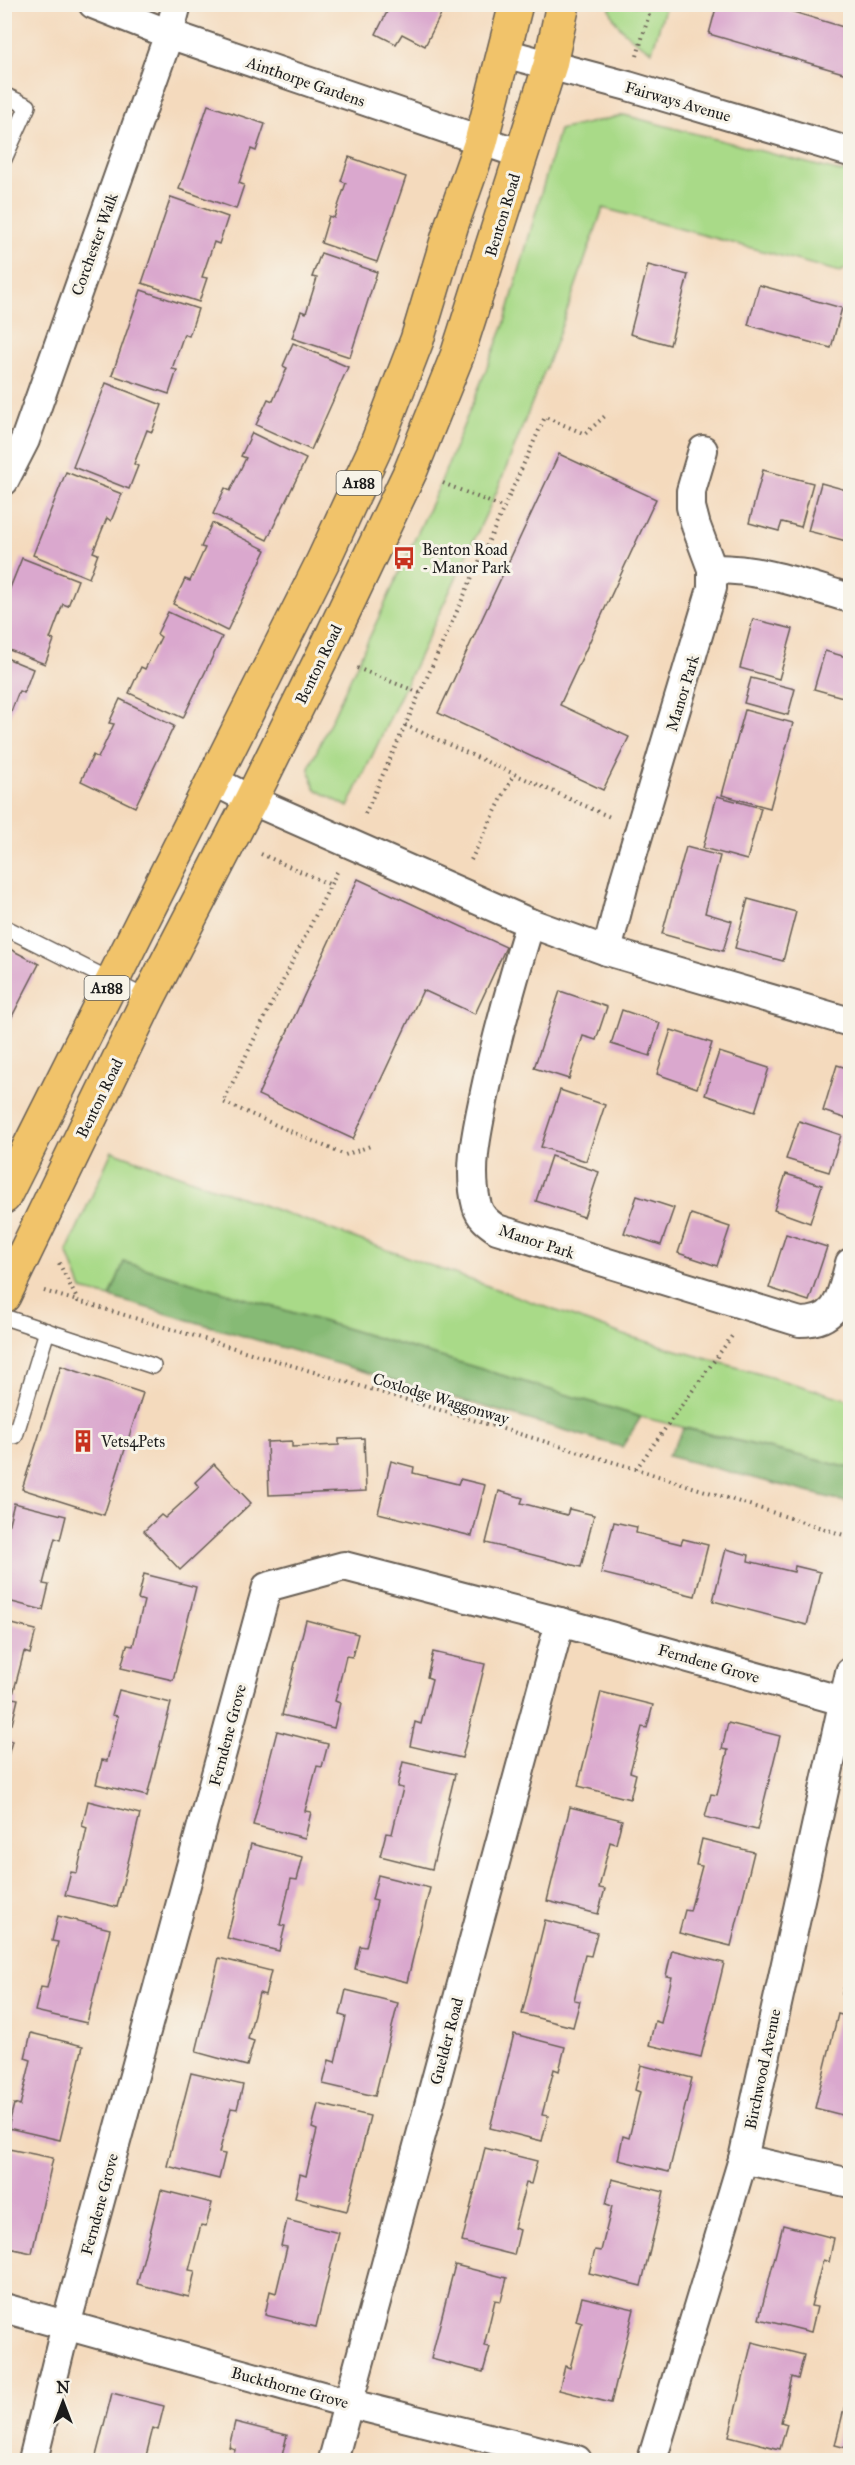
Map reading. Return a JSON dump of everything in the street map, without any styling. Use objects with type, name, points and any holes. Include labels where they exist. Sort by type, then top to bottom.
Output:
[{"type":"main road","name":"A188","points":[[4,1197],[323,561],[374,451],[417,340],[452,224],[482,142],[516,4]]},
{"type":"main road","name":"Benton Road","points":[[4,1296],[148,999],[251,800],[323,654],[411,470],[458,356],[549,65],[563,4]]},
{"type":"street","name":"Ainthorpe Gardens","points":[[93,4],[169,34],[521,154]]},
{"type":"street","name":"Corchester Walk","points":[[4,482],[25,440],[169,34],[177,4]]},
{"type":"street","name":"Fairways Avenue","points":[[504,53],[628,86],[850,152]]},
{"type":"street","points":[[703,450],[691,491],[691,507],[712,569],[739,569],[755,572],[850,598]]},
{"type":"street","name":"Manor Park","points":[[607,951],[640,830],[706,610],[712,588],[712,569]]},
{"type":"street","points":[[212,780],[251,800],[530,923],[607,951],[850,1022]]},
{"type":"street","name":"Manor Park","points":[[530,923],[501,1020],[476,1141],[474,1184],[477,1207],[485,1221],[497,1229],[800,1322],[815,1322],[830,1315],[838,1304],[850,1263]]},
{"type":"street","name":"Ferndene Grove","points":[[33,2460],[66,2325],[267,1587],[344,1566],[560,1622],[847,1702]]},
{"type":"street","name":"Guelder Road","points":[[333,2460],[560,1622]]},
{"type":"street","name":"Birchwood Avenue","points":[[652,2460],[743,2159],[847,1702],[850,1672]]},
{"type":"street","points":[[743,2159],[850,2183]]},
{"type":"street","name":"Buckthorne Grove","points":[[4,2308],[347,2403],[577,2460]]},
{"type":"lane","points":[[4,95],[28,106],[4,159]]},
{"type":"lane","points":[[4,927],[148,999]]},
{"type":"lane","points":[[4,1317],[153,1366]]},
{"type":"lane","points":[[15,1436],[47,1331]]},
{"type":"path","points":[[628,86],[652,4]]},
{"type":"path","points":[[374,1145],[345,1155],[223,1102],[351,844],[545,417],[585,434],[606,415]]},
{"type":"path","points":[[411,470],[504,508]]},
{"type":"path","points":[[323,654],[420,693]]},
{"type":"path","points":[[405,725],[640,830]]},
{"type":"path","points":[[456,891],[514,774]]},
{"type":"path","points":[[230,840],[331,885]]},
{"type":"path","name":"Coxlodge Waggonway","points":[[58,1261],[78,1301],[636,1469],[850,1537]]},
{"type":"path","points":[[636,1469],[753,1307]]},
{"type":"green space","points":[[609,5],[666,5],[652,51],[625,32],[615,20]]},
{"type":"green space","points":[[624,115],[841,172],[850,171],[850,266],[840,272],[603,208],[556,342],[497,491],[348,807],[315,789],[309,768],[438,489],[504,325],[559,130]]},
{"type":"green space","points":[[112,1151],[624,1335],[850,1400],[850,1468],[641,1417],[124,1262],[110,1297],[82,1290],[67,1251]]},
{"type":"green space","points":[[124,1262],[641,1417],[622,1447],[110,1297]]},
{"type":"green space","points":[[684,1428],[850,1468],[850,1503],[668,1456]]},
{"type":"building","points":[[391,4],[446,4],[425,46],[402,34],[396,44],[376,34]]},
{"type":"building","points":[[717,4],[767,4],[850,29],[850,75],[709,34]]},
{"type":"building","points":[[208,105],[265,124],[256,151],[251,149],[239,183],[244,185],[236,209],[179,189]]},
{"type":"building","points":[[349,157],[406,177],[377,262],[321,243],[329,216],[334,218],[346,183],[341,181]]},
{"type":"building","points":[[171,197],[228,217],[219,244],[214,242],[202,277],[207,278],[199,302],[142,283]]},
{"type":"building","points":[[321,253],[377,272],[350,357],[292,338],[301,311],[306,313],[317,278],[312,277]]},
{"type":"building","points":[[648,265],[688,275],[670,345],[630,334]]},
{"type":"building","points":[[759,285],[842,308],[831,348],[748,325]]},
{"type":"building","points":[[141,290],[198,309],[189,336],[184,334],[172,369],[177,370],[169,394],[112,375]]},
{"type":"building","points":[[293,343],[348,367],[311,450],[256,425],[268,399],[273,401],[287,368],[283,366]]},
{"type":"building","points":[[106,383],[162,405],[152,432],[147,430],[134,464],[138,466],[129,489],[73,467]]},
{"type":"building","points":[[252,433],[306,459],[267,540],[213,514],[225,488],[230,491],[246,458],[241,456]]},
{"type":"building","points":[[559,454],[656,499],[560,705],[629,737],[603,790],[438,713]]},
{"type":"building","points":[[763,470],[813,483],[801,527],[782,522],[779,531],[749,523]]},
{"type":"building","points":[[66,472],[122,494],[111,521],[107,518],[93,552],[98,554],[89,578],[33,555]]},
{"type":"building","points":[[821,483],[850,491],[850,542],[808,531]]},
{"type":"building","points":[[212,523],[266,550],[227,631],[173,604],[185,579],[190,581],[205,548],[201,547]]},
{"type":"building","points":[[22,558],[78,580],[68,606],[63,604],[50,639],[54,640],[45,664],[4,648],[4,603]]},
{"type":"building","points":[[168,612],[222,637],[183,718],[129,693],[141,667],[145,669],[161,637],[157,634]]},
{"type":"building","points":[[753,619],[793,629],[779,679],[740,668]]},
{"type":"building","points":[[825,651],[850,658],[850,699],[814,689]]},
{"type":"building","points":[[4,657],[33,669],[24,693],[19,691],[6,725],[10,727],[5,740]]},
{"type":"building","points":[[751,678],[795,689],[788,715],[744,703]]},
{"type":"building","points":[[120,699],[174,726],[135,807],[81,781],[93,755],[98,758],[114,724],[109,723]]},
{"type":"building","points":[[745,710],[793,723],[770,808],[722,795]]},
{"type":"building","points":[[717,796],[761,808],[747,860],[703,848]]},
{"type":"building","points":[[686,847],[720,856],[705,913],[732,921],[723,951],[662,934]]},
{"type":"building","points":[[358,879],[506,947],[475,1014],[423,990],[353,1139],[258,1095]]},
{"type":"building","points":[[748,899],[796,912],[783,961],[735,948]]},
{"type":"building","points":[[4,946],[39,964],[4,1032]]},
{"type":"building","points":[[560,991],[607,1007],[596,1040],[583,1036],[569,1079],[534,1068]]},
{"type":"building","points":[[622,1010],[660,1023],[650,1056],[611,1044]]},
{"type":"building","points":[[671,1030],[712,1043],[697,1088],[657,1074]]},
{"type":"building","points":[[719,1052],[769,1068],[755,1112],[705,1095]]},
{"type":"building","points":[[837,1065],[850,1069],[850,1120],[823,1111]]},
{"type":"building","points":[[560,1090],[605,1105],[586,1161],[541,1147]]},
{"type":"building","points":[[799,1121],[841,1135],[829,1172],[786,1159]]},
{"type":"building","points":[[551,1156],[599,1172],[584,1217],[536,1201]]},
{"type":"building","points":[[786,1174],[822,1185],[810,1223],[774,1210]]},
{"type":"building","points":[[637,1196],[674,1208],[661,1245],[624,1233]]},
{"type":"building","points":[[691,1214],[730,1227],[717,1266],[678,1253]]},
{"type":"building","points":[[786,1234],[827,1247],[809,1301],[769,1288]]},
{"type":"building","name":"Vets4Pets","points":[[61,1366],[143,1393],[104,1515],[22,1489]]},
{"type":"building","points":[[364,1438],[366,1491],[269,1495],[267,1442],[292,1441],[292,1447],[339,1445],[339,1439]]},
{"type":"building","points":[[391,1461],[414,1467],[413,1473],[458,1484],[460,1479],[485,1485],[472,1536],[378,1513]]},
{"type":"building","points":[[214,1464],[251,1503],[180,1570],[144,1531],[161,1515],[165,1518],[199,1487],[195,1482]]},
{"type":"building","points":[[499,1491],[523,1498],[521,1503],[567,1515],[569,1509],[594,1515],[581,1567],[486,1543]]},
{"type":"building","points":[[14,1503],[66,1516],[60,1540],[55,1538],[43,1584],[49,1585],[43,1610],[4,1600],[4,1543]]},
{"type":"building","points":[[614,1522],[637,1527],[636,1533],[681,1544],[683,1539],[708,1545],[695,1596],[601,1573]]},
{"type":"building","points":[[726,1549],[749,1555],[748,1561],[794,1572],[795,1566],[820,1572],[807,1625],[713,1601]]},
{"type":"building","points":[[144,1574],[196,1587],[173,1680],[121,1668],[127,1645],[133,1646],[144,1601],[138,1599]]},
{"type":"building","points":[[306,1620],[358,1634],[352,1657],[346,1656],[335,1701],[340,1703],[334,1728],[282,1715]]},
{"type":"building","points":[[4,1622],[36,1630],[30,1654],[24,1652],[12,1698],[18,1699],[12,1724],[4,1722]]},
{"type":"building","points":[[433,1652],[485,1664],[462,1758],[410,1746],[415,1722],[421,1724],[432,1679],[427,1677]]},
{"type":"building","points":[[119,1690],[171,1703],[147,1796],[96,1784],[102,1760],[107,1761],[118,1716],[112,1715]]},
{"type":"building","points":[[601,1692],[653,1705],[647,1728],[642,1727],[630,1772],[636,1774],[630,1799],[578,1786]]},
{"type":"building","points":[[728,1723],[780,1736],[757,1830],[705,1817],[711,1794],[717,1795],[728,1750],[722,1749]]},
{"type":"building","points":[[277,1731],[328,1744],[322,1767],[317,1766],[305,1811],[311,1812],[305,1838],[253,1825]]},
{"type":"building","points":[[4,1739],[12,1741],[5,1767],[4,1766]]},
{"type":"building","points":[[403,1762],[455,1774],[432,1869],[380,1856],[386,1833],[392,1834],[403,1788],[397,1787]]},
{"type":"building","points":[[88,1801],[140,1814],[117,1907],[65,1895],[71,1872],[77,1873],[87,1828],[82,1826]]},
{"type":"building","points":[[570,1807],[622,1820],[616,1844],[610,1842],[599,1888],[605,1889],[598,1914],[547,1901]]},
{"type":"building","points":[[702,1839],[754,1852],[731,1946],[679,1933],[685,1910],[690,1911],[702,1866],[696,1865]]},
{"type":"building","points":[[251,1844],[303,1857],[297,1880],[291,1879],[280,1925],[285,1926],[279,1951],[227,1938]]},
{"type":"building","points":[[378,1875],[430,1888],[407,1982],[355,1969],[360,1946],[366,1947],[377,1901],[372,1900]]},
{"type":"building","points":[[58,1916],[110,1929],[87,2023],[35,2011],[41,1987],[47,1988],[58,1942],[52,1941]]},
{"type":"building","points":[[545,1920],[597,1933],[591,1956],[585,1955],[574,2000],[580,2001],[573,2027],[522,2014]]},
{"type":"building","points":[[672,1950],[724,1963],[701,2057],[649,2045],[655,2021],[661,2023],[672,1977],[666,1976]]},
{"type":"building","points":[[219,1958],[271,1971],[265,1995],[259,1993],[248,2039],[254,2041],[247,2066],[196,2052]]},
{"type":"building","points":[[850,1962],[850,1996],[842,1994]]},
{"type":"building","points":[[346,1990],[398,2003],[375,2096],[323,2084],[329,2060],[335,2062],[346,2017],[340,2015]]},
{"type":"building","points":[[838,2014],[850,2017],[850,2117],[815,2108]]},
{"type":"building","points":[[31,2033],[83,2046],[60,2140],[8,2128],[14,2104],[20,2106],[31,2060],[25,2058]]},
{"type":"building","points":[[514,2034],[565,2047],[559,2071],[554,2069],[542,2115],[548,2116],[542,2141],[490,2128]]},
{"type":"building","points":[[641,2065],[692,2078],[669,2172],[618,2160],[623,2136],[629,2138],[640,2092],[635,2090]]},
{"type":"building","points":[[191,2073],[243,2085],[237,2109],[231,2108],[219,2153],[225,2154],[219,2179],[167,2166]]},
{"type":"building","points":[[318,2104],[370,2116],[347,2211],[295,2198],[300,2174],[306,2176],[317,2130],[312,2128]]},
{"type":"building","points":[[4,2148],[53,2158],[32,2253],[4,2247]]},
{"type":"building","points":[[485,2148],[537,2161],[531,2184],[526,2183],[514,2228],[520,2230],[514,2255],[462,2242]]},
{"type":"building","points":[[612,2179],[664,2192],[641,2286],[589,2273],[595,2250],[601,2251],[612,2206],[606,2204]]},
{"type":"building","points":[[161,2190],[212,2203],[206,2226],[201,2225],[189,2270],[195,2271],[189,2297],[137,2284]]},
{"type":"building","points":[[287,2220],[339,2233],[316,2327],[265,2315],[270,2291],[276,2293],[287,2247],[281,2246]]},
{"type":"building","points":[[783,2225],[834,2238],[829,2262],[823,2260],[811,2306],[817,2307],[811,2332],[759,2319]]},
{"type":"building","points":[[455,2265],[507,2278],[501,2301],[495,2300],[484,2346],[490,2347],[483,2372],[431,2359]]},
{"type":"building","points":[[582,2297],[634,2309],[611,2403],[559,2390],[565,2366],[570,2368],[582,2323],[576,2321]]},
{"type":"building","points":[[752,2342],[804,2355],[798,2379],[792,2377],[781,2422],[787,2424],[780,2449],[729,2436]]},
{"type":"building","points":[[112,2393],[164,2406],[158,2430],[153,2428],[145,2460],[95,2460]]},
{"type":"building","points":[[847,2397],[850,2398],[850,2449],[835,2445]]},
{"type":"building","points":[[235,2422],[287,2435],[281,2460],[232,2460],[235,2449],[229,2447]]},
{"type":"place","name":"Benton Road - Manor Park","points":[[404,558]]},
{"type":"place","name":"Vets4Pets","points":[[83,1441]]}]
